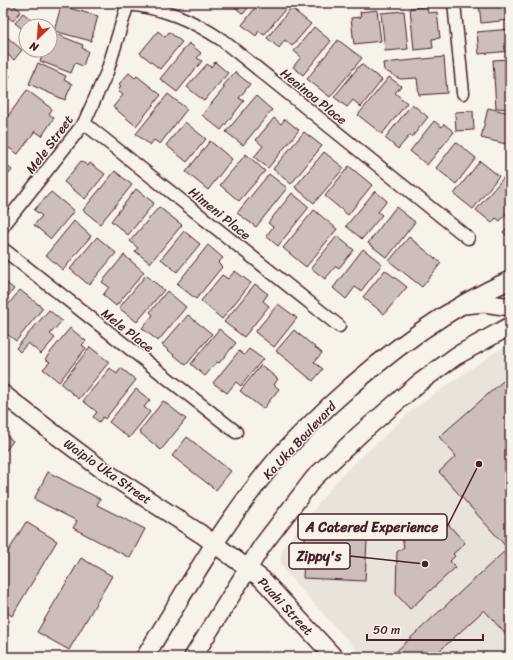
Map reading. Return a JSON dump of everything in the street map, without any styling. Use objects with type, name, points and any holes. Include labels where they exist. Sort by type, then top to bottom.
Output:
[{"type":"main road","name":"Ka Uka Boulevard","points":[[145,657],[215,544],[272,465],[308,427],[375,366],[403,345],[461,305],[510,280]]},
{"type":"main road","points":[[461,305],[484,303],[510,307]]},
{"type":"main road","points":[[193,657],[248,568],[276,527],[314,478],[360,434],[419,382],[456,356],[510,326]]},
{"type":"main road","name":"Waipio Uka Street","points":[[3,394],[104,470],[215,544]]},
{"type":"main road","name":"Puahi Street","points":[[215,544],[262,579],[334,657]]},
{"type":"street","points":[[454,3],[463,93]]},
{"type":"street","name":"Mele Street","points":[[3,226],[84,122],[107,72],[128,4]]},
{"type":"street","name":"Heainoa Place","points":[[128,4],[146,6],[182,17],[203,27],[222,40],[468,238]]},
{"type":"street","name":"Himeni Place","points":[[84,122],[339,326]]},
{"type":"street","name":"Mele Place","points":[[3,249],[236,432]]},
{"type":"shaded area","points":[[510,345],[510,657],[363,657],[285,572],[281,563],[281,554],[285,545],[340,477],[413,409],[498,350]]},
{"type":"building","points":[[3,3],[11,3],[21,11],[13,21],[3,13]]},
{"type":"building","points":[[69,3],[100,3],[100,6]]},
{"type":"building","points":[[230,3],[252,3],[243,14]]},
{"type":"building","points":[[259,3],[282,3],[287,7],[264,35],[259,31],[256,36],[242,25]]},
{"type":"building","points":[[479,3],[510,3],[510,20],[481,23]]},
{"type":"building","points":[[61,6],[98,16],[91,41],[58,32],[58,18]]},
{"type":"building","points":[[427,7],[428,13],[437,12],[440,38],[432,39],[433,48],[414,50],[410,8]]},
{"type":"building","points":[[291,8],[311,24],[292,46],[285,40],[279,48],[267,38]]},
{"type":"building","points":[[377,10],[381,41],[354,44],[351,18],[361,17],[360,12]]},
{"type":"building","points":[[404,11],[408,49],[385,51],[381,13]]},
{"type":"building","points":[[23,13],[29,18],[19,18]]},
{"type":"building","points":[[314,27],[331,41],[303,75],[293,67],[301,57],[294,51]]},
{"type":"building","points":[[510,29],[510,51],[479,54],[477,32]]},
{"type":"building","points":[[158,31],[165,37],[169,32],[182,42],[160,69],[140,53]]},
{"type":"building","points":[[58,35],[83,45],[82,48],[88,51],[83,66],[75,63],[71,73],[40,61],[41,58],[58,58]]},
{"type":"building","points":[[6,36],[18,46],[18,55],[14,60],[3,51],[3,40]]},
{"type":"building","points":[[338,40],[362,58],[330,97],[307,79]]},
{"type":"building","points":[[189,43],[201,53],[197,58],[202,61],[177,92],[160,79]]},
{"type":"building","points":[[444,57],[447,93],[419,95],[417,78],[400,79],[384,70],[383,63]]},
{"type":"building","points":[[510,59],[510,109],[496,108],[493,60]]},
{"type":"building","points":[[215,62],[228,73],[204,101],[187,87],[207,64],[211,67]]},
{"type":"building","points":[[38,63],[66,76],[64,80],[72,84],[65,100],[29,84]]},
{"type":"building","points":[[361,64],[382,80],[361,107],[353,100],[347,107],[334,97]]},
{"type":"building","points":[[3,70],[10,76],[3,85]]},
{"type":"building","points":[[235,72],[250,84],[239,98],[244,101],[221,130],[202,115]]},
{"type":"building","points":[[129,73],[135,78],[137,76],[161,95],[136,126],[113,107],[123,95],[118,91],[121,86],[119,84]]},
{"type":"building","points":[[389,77],[401,86],[395,93],[407,103],[382,134],[358,115]]},
{"type":"building","points":[[27,90],[52,109],[49,114],[54,118],[42,136],[35,131],[18,154],[3,144],[3,123]]},
{"type":"building","points":[[168,94],[187,109],[160,144],[154,140],[150,145],[136,134]]},
{"type":"building","points":[[256,96],[272,110],[243,145],[226,132]]},
{"type":"building","points":[[412,104],[428,117],[412,137],[410,135],[398,149],[385,138]]},
{"type":"building","points":[[488,108],[510,113],[510,145],[481,138]]},
{"type":"building","points":[[473,111],[474,130],[456,131],[455,112]]},
{"type":"building","points":[[274,118],[281,124],[285,119],[299,130],[268,168],[254,157],[263,146],[256,140]]},
{"type":"building","points":[[434,121],[442,127],[444,124],[454,132],[427,165],[410,151]]},
{"type":"building","points":[[185,122],[206,139],[187,162],[166,145]]},
{"type":"building","points":[[304,132],[322,146],[291,184],[273,169]]},
{"type":"building","points":[[210,141],[232,159],[208,190],[186,172]]},
{"type":"building","points":[[456,142],[476,158],[456,184],[436,168]]},
{"type":"building","points":[[324,152],[344,168],[314,203],[295,187]]},
{"type":"building","points":[[246,154],[265,171],[239,201],[220,185]]},
{"type":"building","points":[[81,161],[88,166],[90,163],[105,174],[85,199],[64,182]]},
{"type":"building","points":[[480,161],[499,176],[473,209],[454,194]]},
{"type":"building","points":[[3,162],[12,170],[3,181]]},
{"type":"building","points":[[349,166],[372,185],[348,215],[325,196]]},
{"type":"building","points":[[115,171],[132,185],[100,224],[83,210]]},
{"type":"building","points":[[269,174],[287,188],[256,227],[237,213]]},
{"type":"building","points":[[504,177],[509,181],[510,180],[510,209],[500,221],[496,218],[492,223],[476,210]]},
{"type":"building","points":[[136,189],[154,203],[128,235],[111,221]]},
{"type":"building","points":[[375,191],[387,201],[378,212],[382,215],[362,239],[346,226]]},
{"type":"building","points":[[51,192],[74,211],[51,239],[34,225],[42,216],[34,210]]},
{"type":"building","points":[[292,193],[309,207],[278,246],[266,236],[273,227],[268,223]]},
{"type":"building","points":[[159,207],[182,225],[150,263],[135,251],[138,248],[130,241]]},
{"type":"building","points":[[396,207],[415,222],[387,258],[368,243]]},
{"type":"building","points":[[314,210],[337,229],[306,267],[283,248]]},
{"type":"building","points":[[74,221],[91,236],[63,270],[46,255]]},
{"type":"building","points":[[510,225],[510,239],[503,232]]},
{"type":"building","points":[[184,231],[200,244],[177,272],[161,259]]},
{"type":"building","points":[[337,236],[354,250],[339,268],[336,266],[325,279],[311,268]]},
{"type":"building","points":[[97,237],[116,253],[89,285],[70,269]]},
{"type":"building","points":[[409,237],[441,263],[422,287],[389,261]]},
{"type":"building","points":[[208,245],[223,258],[218,263],[222,267],[196,299],[177,284]]},
{"type":"building","points":[[363,249],[382,264],[361,291],[355,287],[346,299],[333,288]]},
{"type":"building","points":[[124,255],[144,272],[116,306],[103,295],[109,287],[102,282]]},
{"type":"building","points":[[385,270],[407,287],[384,314],[363,297]]},
{"type":"building","points":[[235,271],[251,283],[222,319],[201,301],[222,275],[228,279]]},
{"type":"building","points":[[146,275],[164,290],[137,322],[119,308]]},
{"type":"building","points":[[3,280],[14,289],[3,302]]},
{"type":"building","points":[[255,284],[268,294],[263,301],[269,306],[244,337],[224,322]]},
{"type":"building","points":[[20,290],[43,308],[16,341],[3,331],[3,311]]},
{"type":"building","points":[[167,291],[186,307],[158,341],[142,328],[153,315],[150,312]]},
{"type":"building","points":[[278,304],[297,318],[274,347],[255,332]]},
{"type":"building","points":[[49,310],[62,321],[50,334],[55,338],[41,354],[28,343],[20,352],[16,348]]},
{"type":"building","points":[[188,315],[212,334],[186,365],[162,345]]},
{"type":"building","points":[[70,328],[86,341],[82,345],[86,348],[59,382],[43,369],[50,362],[45,359]]},
{"type":"building","points":[[219,329],[236,343],[219,363],[217,362],[205,376],[191,364]]},
{"type":"building","points":[[294,330],[322,353],[314,362],[323,369],[313,381],[276,351]]},
{"type":"building","points":[[90,347],[109,362],[79,399],[61,384]]},
{"type":"building","points":[[249,349],[263,359],[241,386],[236,382],[227,393],[213,383],[239,351],[244,355]]},
{"type":"building","points":[[261,365],[278,379],[274,385],[279,389],[263,409],[240,391]]},
{"type":"building","points":[[110,368],[117,374],[121,368],[136,380],[105,419],[103,417],[99,422],[93,417],[97,412],[83,401]]},
{"type":"building","points":[[510,375],[510,551],[439,472],[456,456],[439,437]]},
{"type":"building","points":[[136,389],[150,400],[144,407],[150,412],[129,438],[109,422]]},
{"type":"building","points":[[163,401],[186,419],[161,450],[139,432]]},
{"type":"building","points":[[3,433],[13,441],[3,454]]},
{"type":"building","points":[[187,437],[231,471],[216,490],[172,456]]},
{"type":"building","points":[[48,472],[100,499],[97,505],[145,529],[130,558],[73,528],[77,521],[34,499]]},
{"type":"building","points":[[439,514],[465,543],[453,554],[455,556],[450,561],[456,567],[410,609],[396,594],[397,552],[404,547],[402,538],[409,531],[418,533]]},
{"type":"building","points":[[337,516],[357,539],[367,539],[365,581],[303,578],[305,537],[314,537]]},
{"type":"building","points":[[26,522],[57,541],[12,616],[3,610],[3,560]]},
{"type":"building","points":[[507,549],[510,553],[510,639],[484,610],[433,657],[390,657]]},
{"type":"building","points":[[81,558],[112,576],[69,650],[37,632]]},
{"type":"building","points":[[510,646],[510,657],[498,657]]},
{"type":"place","name":"A Catered Experience","points":[[479,464]]},
{"type":"place","name":"Zippy's","points":[[425,564]]}]
